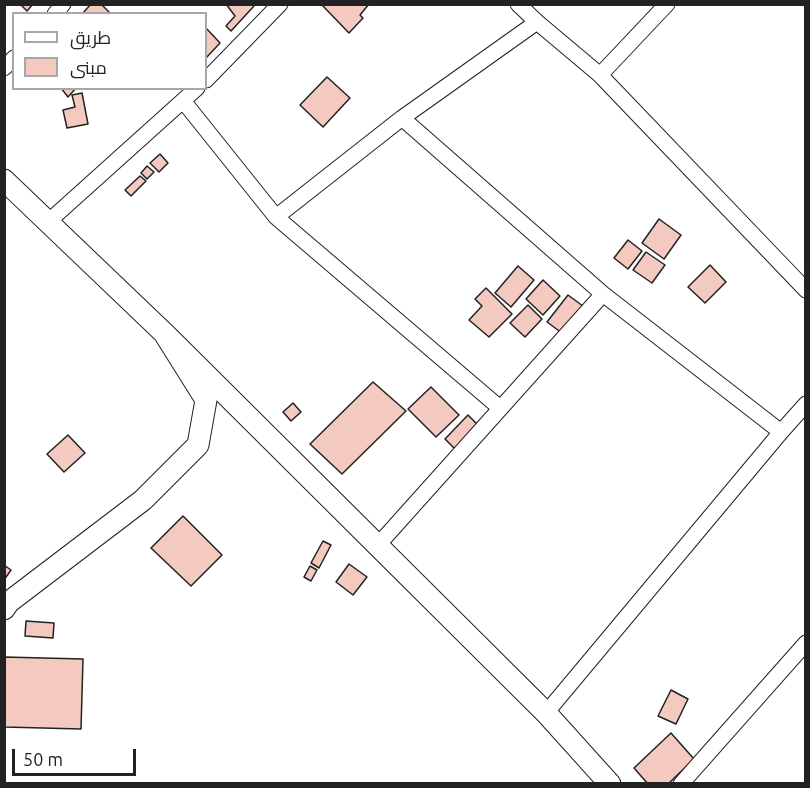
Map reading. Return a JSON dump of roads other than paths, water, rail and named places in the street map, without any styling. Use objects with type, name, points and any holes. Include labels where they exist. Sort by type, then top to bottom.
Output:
[{"type":"street","points":[[207,79],[280,4]]},
{"type":"street","points":[[518,4],[600,75],[806,290]]},
{"type":"street","points":[[600,75],[667,4]]},
{"type":"street","points":[[276,217],[402,118],[537,22]]},
{"type":"street","points":[[48,222],[195,90]]},
{"type":"street","points":[[184,102],[276,217],[500,408]]},
{"type":"street","points":[[402,118],[603,294],[781,432]]},
{"type":"street","points":[[4,180],[164,333],[546,713],[610,783]]},
{"type":"street","points":[[378,546],[603,294]]},
{"type":"street","points":[[4,609],[9,602],[143,500],[198,445],[206,400],[164,333]]},
{"type":"street","points":[[546,713],[806,404]]},
{"type":"street","points":[[681,783],[806,643]]}]
